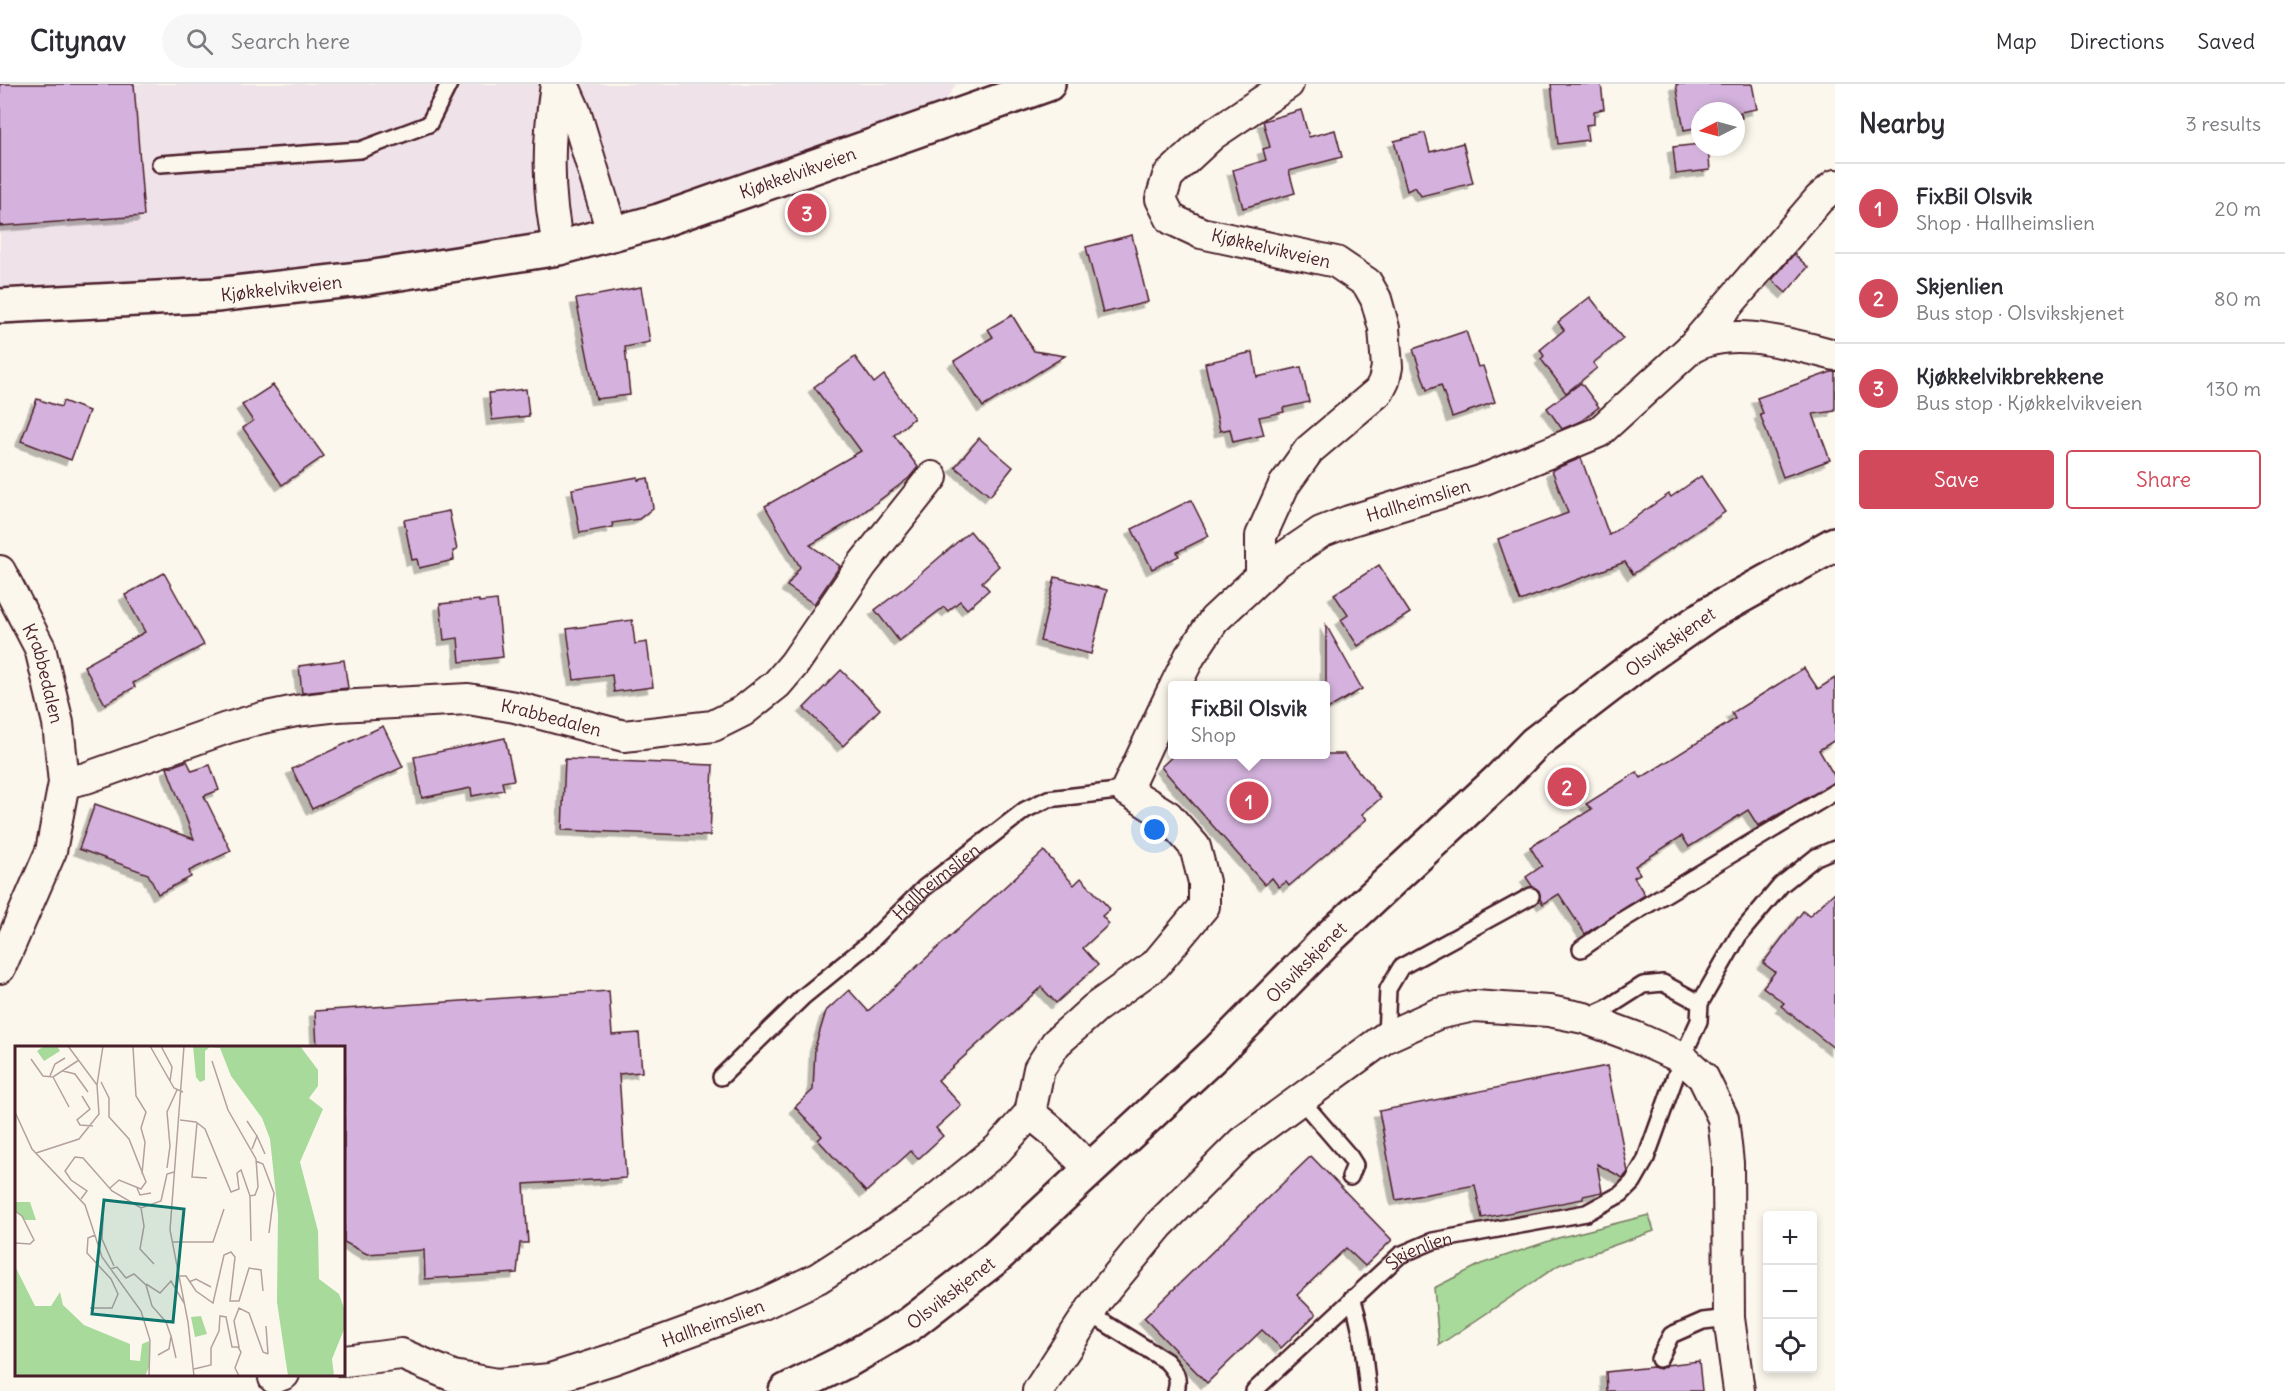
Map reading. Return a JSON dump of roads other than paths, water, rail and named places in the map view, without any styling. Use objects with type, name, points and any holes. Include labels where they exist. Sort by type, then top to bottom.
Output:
[{"type":"main road","name":"Kjøkkelvikveien","points":[[0,306],[216,295],[378,277],[559,248],[659,221],[1048,84]]},
{"type":"main road","name":"Olsvikskjenet","points":[[786,1391],[848,1360],[910,1324],[995,1258],[1089,1168],[1217,1052],[1331,936],[1500,779],[1535,743],[1643,660],[1710,613],[1835,544]]},
{"type":"street","points":[[556,84],[550,159],[552,218],[559,248]]},
{"type":"street","points":[[563,84],[575,111],[613,235]]},
{"type":"street","name":"Kjøkkelvikveien","points":[[1261,575],[1261,536],[1284,485],[1309,450],[1379,391],[1384,381],[1387,367],[1384,328],[1376,300],[1367,283],[1336,262],[1201,233],[1171,219],[1161,199],[1168,176],[1212,135],[1288,84]]},
{"type":"street","name":"Hallheimslien","points":[[1178,681],[1190,656],[1214,620],[1274,564],[1321,532],[1349,521],[1480,482],[1599,432],[1691,348],[1819,199],[1835,185]]},
{"type":"street","name":"Hallheimslien","points":[[1691,348],[1714,338],[1771,339],[1835,354]]},
{"type":"street","name":"Krabbedalen","points":[[64,783],[87,778],[227,728],[262,718],[338,706],[468,699],[516,707],[624,736],[713,726],[743,711],[777,684],[794,664],[862,565],[932,477]]},
{"type":"street","name":"Krabbedalen","points":[[0,571],[40,648],[58,723],[64,783],[51,851],[0,968]]},
{"type":"street","points":[[1089,1168],[1052,1131],[1030,1113],[1039,1069],[1056,1042],[1095,1008],[1155,964],[1204,906],[1204,882],[1195,847],[1168,816],[1126,790],[1168,702]]},
{"type":"street","points":[[1038,1391],[1089,1312],[1159,1225],[1242,1142],[1386,1037],[1437,1014],[1474,1006],[1549,1011],[1584,1018],[1682,1058],[1703,1077],[1723,1118],[1728,1163],[1729,1318],[1739,1391]]},
{"type":"street","name":"Hallheimslien","points":[[345,1361],[401,1354],[453,1376],[497,1384],[550,1378],[613,1359],[761,1305],[818,1278],[919,1213],[998,1149],[1030,1113]]},
{"type":"lane","points":[[160,164],[360,150],[429,124],[448,84]]},
{"type":"lane","name":"Hallheimslien","points":[[721,1077],[803,996],[868,944],[924,888],[1024,810],[1048,799],[1126,790]]},
{"type":"lane","points":[[1581,949],[1624,919],[1835,792]]},
{"type":"lane","name":"Skjenlien","points":[[1254,1391],[1400,1255],[1433,1241],[1586,1213],[1621,1194],[1633,1182],[1645,1161],[1682,1058],[1699,1022],[1700,1003],[1739,936],[1781,885],[1816,857],[1835,849]]},
{"type":"lane","points":[[1386,1037],[1388,989],[1401,967],[1531,896]]},
{"type":"lane","points":[[1584,1018],[1607,1008],[1643,985],[1663,983],[1700,1003]]},
{"type":"lane","points":[[1300,1099],[1350,1157],[1354,1165],[1350,1177]]},
{"type":"lane","points":[[1352,1298],[1357,1312],[1368,1391]]},
{"type":"lane","points":[[1089,1312],[1166,1361],[1176,1372],[1178,1382],[1176,1391]]},
{"type":"lane","points":[[1659,1359],[1671,1335],[1703,1320],[1729,1318]]},
{"type":"place","name":"Kjøkkelvikbrekkene","points":[[807,213]]},
{"type":"place","name":"Skjenlien","points":[[1567,787]]},
{"type":"place","name":"FixBil Olsvik","points":[[1249,801]]}]
